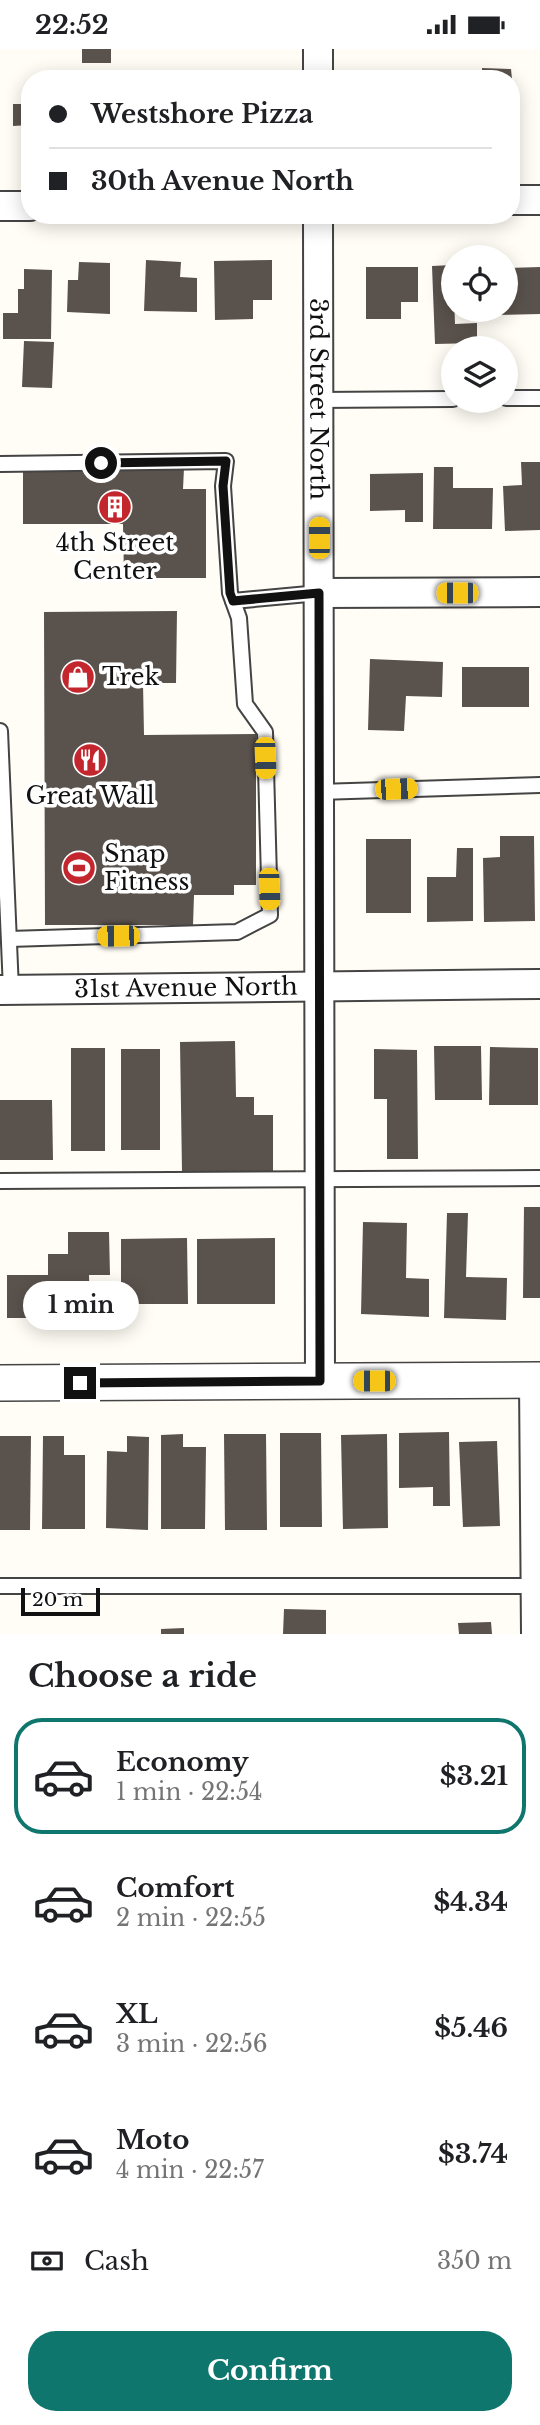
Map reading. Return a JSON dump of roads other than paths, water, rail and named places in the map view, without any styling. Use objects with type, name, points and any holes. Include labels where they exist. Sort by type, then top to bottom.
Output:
[{"type":"street","points":[[318,49],[318,70]]},
{"type":"street","points":[[520,200],[540,199]]},
{"type":"street","points":[[0,206],[21,206]]},
{"type":"street","name":"3rd Street North","points":[[318,224],[320,1381]]},
{"type":"street","points":[[319,593],[540,592]]},
{"type":"street","name":"31st Avenue North","points":[[5,990],[540,984]]},
{"type":"street","points":[[0,1384],[537,1380],[536,1634]]},
{"type":"lane","points":[[518,398],[540,398]]},
{"type":"lane","points":[[318,400],[441,399]]},
{"type":"lane","points":[[0,464],[226,461],[223,486],[230,593],[239,618],[245,704],[265,733],[270,915],[237,932],[9,939]]},
{"type":"lane","points":[[233,601],[319,593]]},
{"type":"lane","points":[[0,731],[4,909],[9,939],[5,990]]},
{"type":"lane","points":[[319,792],[540,785]]},
{"type":"lane","points":[[0,1181],[540,1178]]},
{"type":"lane","points":[[0,1585],[538,1586]]},
{"type":"place","name":"4th Street Center","points":[[115,507]]},
{"type":"place","name":"Trek","points":[[78,677]]},
{"type":"place","name":"Great Wall","points":[[90,760]]},
{"type":"place","name":"Snap Fitness","points":[[79,868]]}]
